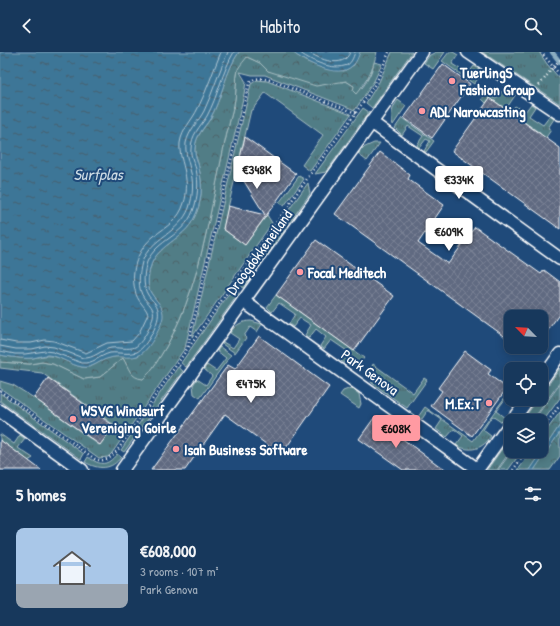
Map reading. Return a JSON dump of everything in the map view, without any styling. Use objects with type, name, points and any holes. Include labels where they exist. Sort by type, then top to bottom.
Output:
[{"type":"street","name":"Droogdokkeneiland","points":[[122,470],[422,52]]},
{"type":"street","points":[[468,52],[560,114]]},
{"type":"street","points":[[371,122],[560,258]]},
{"type":"street","name":"Park Genova","points":[[243,301],[477,470]]},
{"type":"street","points":[[548,371],[560,354]]},
{"type":"street","points":[[0,411],[82,470]]},
{"type":"street","points":[[477,470],[504,433]]},
{"type":"path","points":[[0,391],[95,459],[99,461],[110,458],[117,451],[309,176],[356,113],[377,81],[389,52]]},
{"type":"path","points":[[542,52],[552,67],[560,75]]},
{"type":"path","points":[[529,93],[544,80],[552,67],[560,60]]},
{"type":"path","points":[[188,349],[249,83],[256,78],[270,80],[356,113]]},
{"type":"path","points":[[177,364],[191,373]]},
{"type":"path","points":[[548,421],[560,405]]},
{"type":"path","points":[[513,470],[522,458]]},
{"type":"green space","points":[[239,52],[292,52],[305,61],[320,67],[344,71],[354,65],[360,52],[377,52],[370,74],[356,94],[353,91],[354,86],[346,81],[316,86],[268,71],[260,63],[247,57],[240,66],[237,73],[234,105],[226,135],[207,229],[191,290],[180,319],[166,347],[153,368],[143,379],[133,375],[123,358],[100,377],[84,379],[53,364],[42,362],[30,364],[0,362],[0,355],[25,358],[48,356],[59,358],[78,366],[89,367],[112,357],[137,356],[145,351],[149,346],[163,316],[160,305],[151,293],[148,285],[150,269],[158,254],[163,248],[184,232],[197,212],[201,187],[200,174],[195,153],[196,143],[214,111],[230,68]]},
{"type":"green space","points":[[392,52],[412,52],[372,108],[366,103],[379,82]]},
{"type":"green space","points":[[436,52],[445,52],[433,69],[424,63],[430,55]]},
{"type":"green space","points":[[449,52],[453,52],[458,55],[452,64],[468,74],[474,66],[481,70],[481,74],[474,84],[442,61]]},
{"type":"green space","points":[[482,52],[539,52],[560,79],[560,104]]},
{"type":"green space","points":[[247,57],[260,63],[268,71],[343,82],[346,81],[354,86],[362,88],[370,76],[374,62],[382,64],[374,81],[355,110],[265,75],[252,75],[240,72],[246,82],[244,94],[185,348],[112,453],[108,457],[99,458],[0,388],[0,381],[13,385],[34,398],[99,445],[114,425],[42,373],[0,368],[0,362],[30,364],[42,362],[53,364],[84,379],[100,377],[123,358],[132,374],[143,379],[150,372],[166,347],[180,319],[191,290],[200,260],[226,135],[234,105],[238,69],[240,64]]},
{"type":"green space","points":[[257,80],[267,81],[351,114],[310,171],[302,165],[323,135],[265,93],[251,110],[223,229],[245,245],[267,215],[272,223],[192,337],[251,84]]},
{"type":"green space","points":[[482,89],[496,99],[501,92],[511,90],[516,94],[506,109],[490,98],[486,103],[482,99],[486,94],[481,90]]},
{"type":"green space","points":[[398,100],[406,106],[393,125],[392,112]]},
{"type":"green space","points":[[531,104],[535,107],[529,116],[543,125],[550,116],[554,119],[548,128],[551,130],[542,143],[540,133],[510,112],[515,106],[525,112]]},
{"type":"green space","points":[[363,108],[369,112],[329,168],[326,172],[315,174]]},
{"type":"green space","points":[[402,118],[434,141],[426,152],[424,151],[430,141],[426,139],[419,148],[417,145],[423,136],[408,126],[402,135],[395,128]]},
{"type":"green space","points":[[374,143],[380,143],[367,161],[358,154],[365,147]]},
{"type":"green space","points":[[299,176],[304,179],[284,206],[279,203]]},
{"type":"green space","points":[[308,183],[310,194],[243,288],[236,284]]},
{"type":"green space","points":[[233,288],[239,293],[186,367],[181,363]]},
{"type":"green space","points":[[276,295],[364,358],[356,365],[347,365],[341,361],[347,351],[331,340],[324,349],[320,346],[326,337],[316,329],[309,338],[305,335],[311,325],[300,318],[293,327],[289,324],[295,314],[279,303],[272,312],[267,307]]},
{"type":"green space","points":[[251,321],[262,324],[257,332],[250,327],[244,336],[246,338],[235,353],[222,344],[223,342],[233,348],[239,339],[230,333],[239,324]]},
{"type":"green space","points":[[220,347],[231,355],[200,398],[194,394],[193,385],[197,379],[206,385],[212,376],[204,369],[207,365],[216,371],[226,358],[217,351]]},
{"type":"green space","points":[[373,364],[413,393],[424,378],[427,380],[407,408],[372,383],[369,373]]},
{"type":"green space","points":[[178,367],[183,371],[124,452],[121,450]]},
{"type":"green space","points":[[560,368],[560,382],[548,399],[548,385]]},
{"type":"green space","points":[[560,384],[560,398],[548,414],[538,414],[544,406],[548,406],[548,400]]},
{"type":"green space","points":[[351,388],[359,394],[361,404],[359,408],[340,395],[343,391]]},
{"type":"green space","points":[[0,393],[84,454],[81,459],[0,401]]},
{"type":"green space","points":[[504,399],[496,411],[504,417],[504,419],[501,422],[492,416],[483,430],[491,436],[484,444],[476,448],[466,449],[456,445],[463,436],[454,429],[447,437],[436,429],[442,420],[428,410],[422,419],[418,417],[425,407],[473,441]]},
{"type":"green space","points":[[533,406],[543,406],[537,414],[527,414]]},
{"type":"green space","points":[[560,412],[560,425],[548,443],[548,428]]},
{"type":"green space","points":[[560,432],[560,456],[550,470],[534,470],[542,458],[548,458],[548,450]]},
{"type":"green space","points":[[0,434],[14,444],[20,435],[25,439],[18,448],[33,458],[28,461],[0,440]]},
{"type":"green space","points":[[504,446],[504,458],[505,458],[497,470],[487,470]]},
{"type":"green space","points":[[117,454],[121,457],[109,466],[100,467],[90,465],[85,462],[88,457],[100,463],[107,463]]},
{"type":"green space","points":[[507,458],[517,458],[508,470],[498,470]]},
{"type":"green space","points":[[527,458],[538,458],[530,470],[518,470]]},
{"type":"water","name":"Surfplas","points":[[0,52],[239,52],[230,68],[214,111],[199,135],[196,143],[195,153],[200,174],[201,187],[197,212],[184,232],[163,248],[158,254],[150,269],[148,285],[151,293],[161,307],[163,317],[160,327],[150,345],[137,356],[113,357],[93,366],[82,367],[48,355],[33,358],[16,358],[0,355]]},
{"type":"water","points":[[292,52],[360,52],[352,66],[346,70],[339,71],[313,65]]},
{"type":"water","points":[[560,425],[560,432],[548,450],[548,443]]},
{"type":"water","points":[[538,458],[542,458],[534,470],[530,470]]},
{"type":"building","points":[[443,64],[470,84],[432,138],[404,118]]},
{"type":"building","points":[[490,98],[560,148],[560,229],[452,151]]},
{"type":"building","points":[[245,137],[296,174],[245,245],[223,229],[228,206],[265,215],[237,170]]},
{"type":"building","points":[[380,152],[410,175],[408,179],[444,205],[418,243],[448,264],[475,227],[541,274],[544,270],[560,282],[560,313],[548,330],[548,310],[504,310],[504,336],[335,214]]},
{"type":"building","points":[[316,240],[394,296],[354,351],[276,295]]},
{"type":"building","points":[[259,336],[329,387],[281,455],[225,414],[185,470],[151,470],[228,365],[235,369]]},
{"type":"building","points":[[465,351],[491,370],[488,374],[504,386],[504,392],[472,436],[431,406],[442,391],[438,388]]},
{"type":"building","points":[[48,378],[114,426],[100,445],[34,398]]},
{"type":"building","points":[[374,418],[445,470],[403,470],[359,439]]},
{"type":"building","points":[[0,440],[25,458],[41,470],[0,470]]},
{"type":"waterway","points":[[552,52],[560,62]]},
{"type":"place","name":"TuerlingS Fashion Group","points":[[452,81]]},
{"type":"place","name":"ADL Narowcasting","points":[[422,111]]},
{"type":"place","name":"Focal Meditech","points":[[300,272]]},
{"type":"place","name":"M.Ex.T","points":[[489,403]]},
{"type":"place","name":"WSVG Windsurf Vereniging Goirle","points":[[73,419]]},
{"type":"place","name":"Isah Business Software","points":[[176,449]]}]
